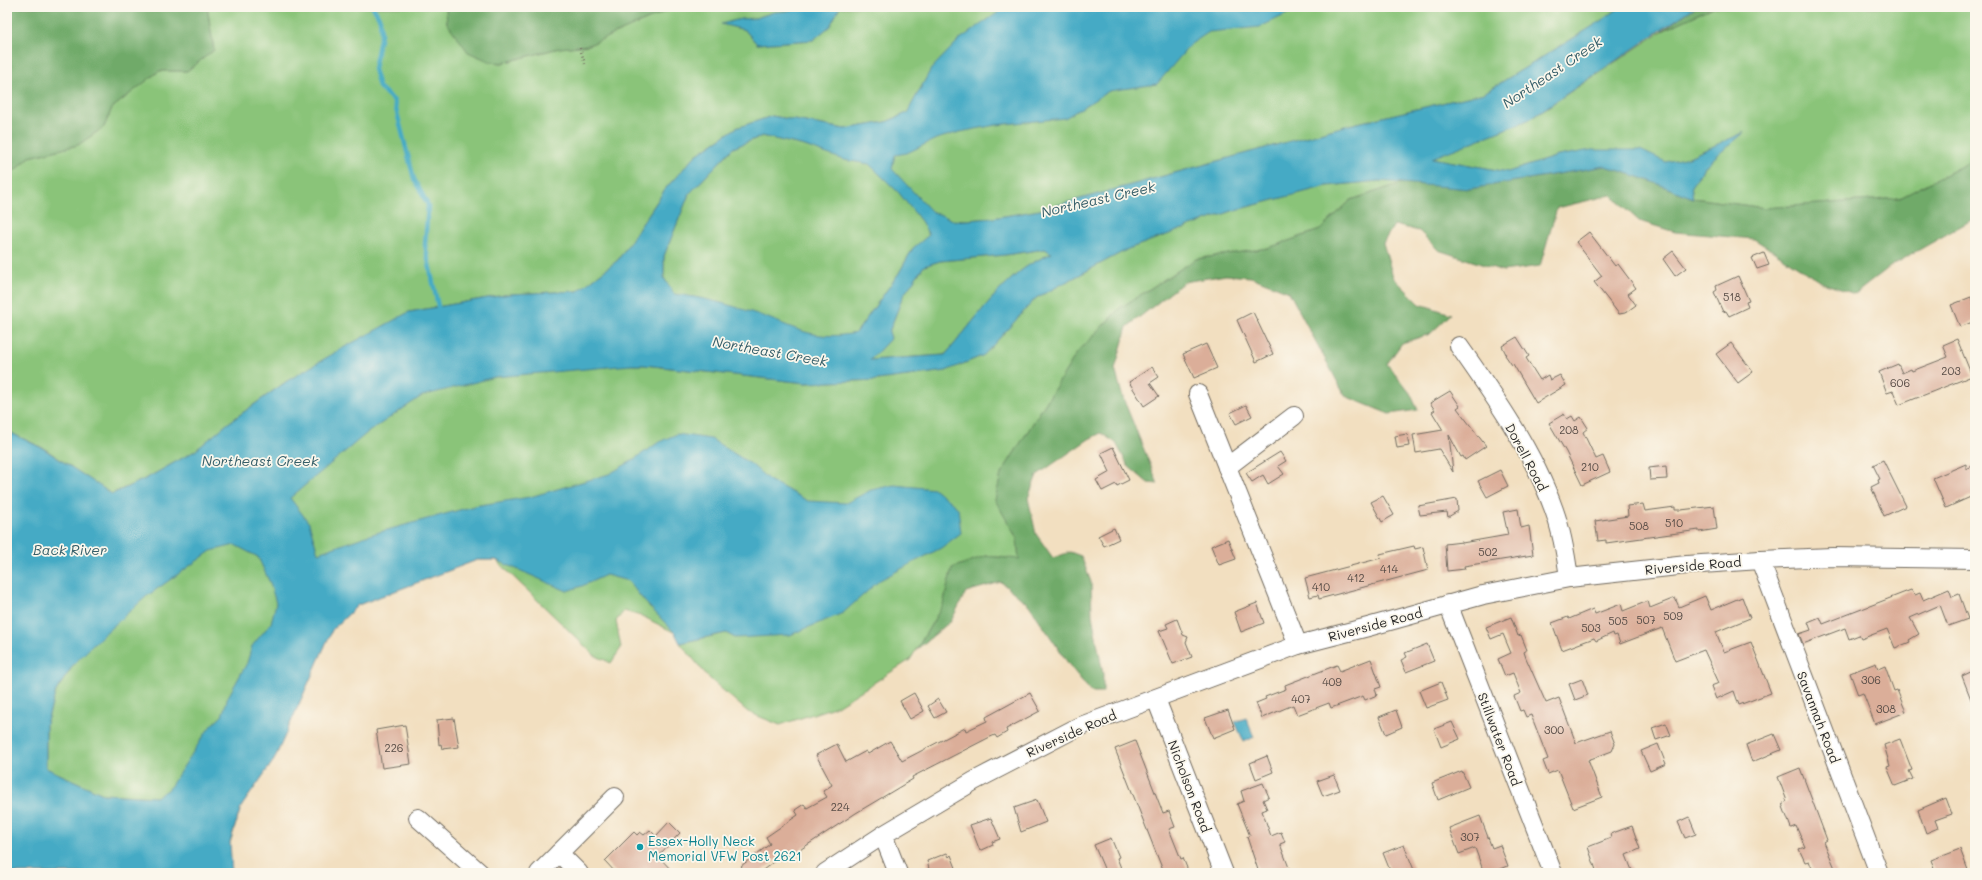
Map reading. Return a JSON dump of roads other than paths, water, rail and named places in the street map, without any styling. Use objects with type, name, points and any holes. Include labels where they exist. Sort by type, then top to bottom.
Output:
[{"type":"street","name":"Dorell Road","points":[[1460,346],[1508,420],[1540,476],[1554,511],[1569,578]]},
{"type":"street","points":[[1198,394],[1298,645]]},
{"type":"street","points":[[1227,467],[1294,416]]},
{"type":"street","name":"Riverside Road","points":[[826,873],[883,835],[974,781],[1078,727],[1156,699],[1240,665],[1298,645],[1368,628],[1448,604],[1517,587],[1569,578],[1687,565],[1832,557],[1975,559]]},
{"type":"street","name":"Savannah Road","points":[[1760,560],[1879,873]]},
{"type":"street","name":"Stillwater Road","points":[[1448,604],[1553,873]]},
{"type":"street","name":"Nicholson Road","points":[[1156,699],[1224,873]]},
{"type":"street","points":[[538,873],[615,797]]},
{"type":"street","points":[[418,818],[480,873]]},
{"type":"street","points":[[883,835],[898,873]]},
{"type":"street","points":[[559,853],[579,873]]},
{"type":"water","points":[[806,7],[840,7],[830,26],[813,40],[757,44],[745,30],[721,24],[741,19],[756,18],[774,12]]},
{"type":"water","points":[[1006,7],[1296,7],[1291,12],[1260,27],[1209,32],[1191,44],[1157,84],[1109,91],[1065,118],[996,125],[960,132],[936,139],[907,153],[895,155],[892,169],[931,211],[955,221],[993,218],[1040,210],[1345,126],[1484,93],[1593,26],[1621,7],[1695,7],[1528,120],[1432,158],[1508,172],[1558,156],[1591,150],[1640,150],[1666,162],[1689,157],[1745,132],[1708,163],[1691,186],[1693,198],[1648,180],[1605,166],[1469,189],[1379,181],[1327,186],[1232,211],[1128,249],[1036,298],[984,355],[946,371],[877,380],[806,383],[644,365],[631,365],[495,377],[422,396],[367,433],[290,498],[309,523],[318,553],[369,535],[474,506],[530,497],[609,474],[630,462],[659,442],[677,434],[711,439],[751,464],[769,480],[808,501],[846,503],[871,490],[894,485],[935,489],[958,508],[961,533],[941,548],[880,580],[843,613],[790,635],[735,638],[726,633],[680,643],[675,633],[645,602],[628,581],[606,575],[567,591],[496,560],[477,560],[358,605],[332,630],[274,760],[241,807],[230,842],[232,873],[7,873],[7,431],[44,449],[112,494],[147,478],[195,451],[227,424],[287,381],[341,349],[409,312],[510,294],[578,291],[618,260],[666,188],[696,155],[736,128],[772,116],[845,129],[886,122],[907,113],[931,69],[960,39]],"holes":[[[762,136],[805,146],[844,160],[869,164],[899,193],[921,221],[929,235],[913,248],[899,273],[856,333],[826,336],[803,331],[734,307],[704,299],[674,294],[664,278],[664,256],[689,194],[733,148]],[[1045,249],[1051,253],[1025,268],[1007,283],[988,303],[945,355],[870,360],[891,338],[889,332],[903,296],[924,266],[940,261],[1005,255]],[[235,545],[258,557],[270,583],[276,603],[271,623],[252,646],[247,663],[228,697],[222,716],[209,728],[168,790],[156,797],[103,794],[46,768],[46,724],[56,691],[74,664],[102,636],[147,596],[211,551]]]},
{"type":"water","points":[[1246,718],[1254,737],[1244,742],[1235,722]]},
{"type":"waterway","points":[[280,7],[311,7]]},
{"type":"waterway","points":[[373,7],[380,19],[381,34],[374,69],[379,87],[394,101],[414,179],[428,205],[425,245],[439,311]]},
{"type":"place","name":"Essex-Holly Neck Memorial VFW Post 2621","points":[[640,847]]},
{"type":"water label","name":"Northeast Creek","points":[[1552,72]]},
{"type":"water label","name":"Northeast Creek","points":[[1098,199]]},
{"type":"water label","name":"Northeast Creek","points":[[770,351]]},
{"type":"water label","name":"Northeast Creek","points":[[260,460]]},
{"type":"water label","name":"Back River","points":[[70,549]]}]
